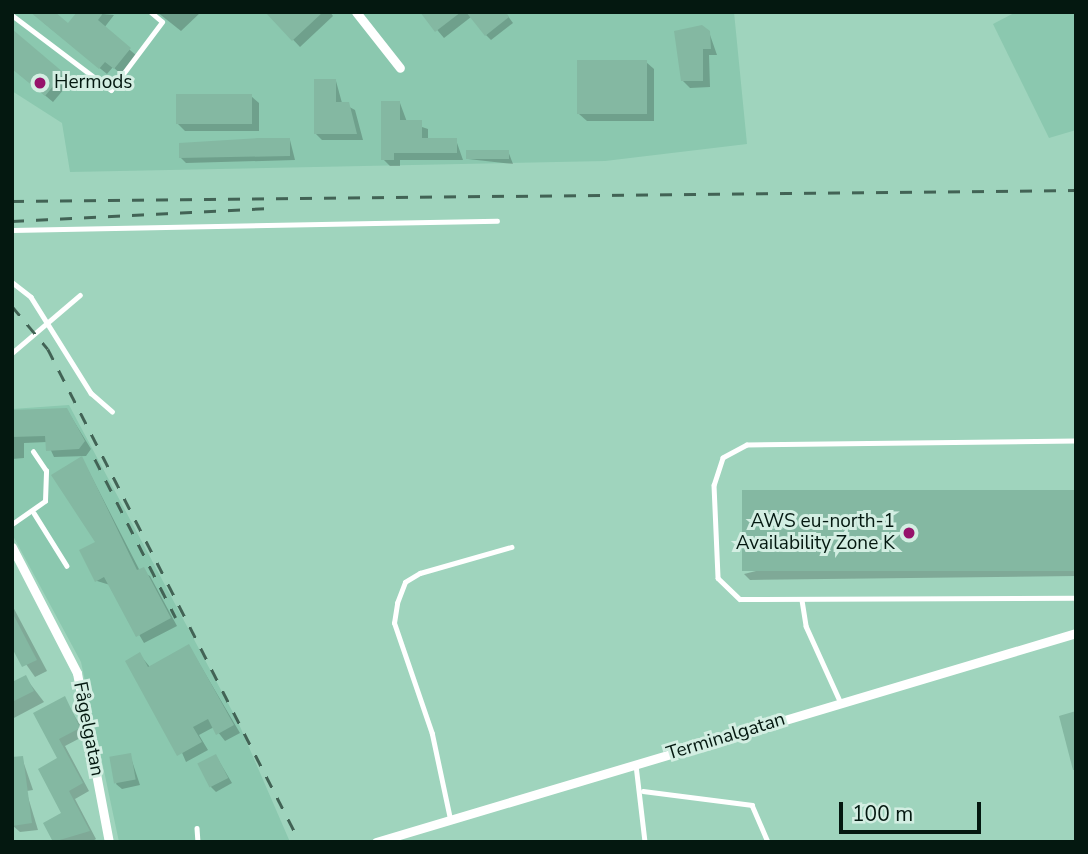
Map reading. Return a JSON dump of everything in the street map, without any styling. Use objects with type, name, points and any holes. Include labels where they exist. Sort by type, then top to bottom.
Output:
[{"type":"street","points":[[356,12],[400,68]]},
{"type":"street","name":"Fågelgatan","points":[[12,547],[77,673],[109,842]]},
{"type":"street","name":"Terminalgatan","points":[[376,842],[1076,633]]},
{"type":"lane","points":[[12,15],[111,90],[162,22],[150,12]]},
{"type":"lane","points":[[12,230],[497,221]]},
{"type":"lane","points":[[12,282],[49,321],[86,386],[112,411]]},
{"type":"lane","points":[[12,353],[80,295]]},
{"type":"lane","points":[[1076,440],[736,447],[715,474],[718,578],[730,595],[749,601],[1076,598]]},
{"type":"lane","points":[[12,524],[34,513],[45,501],[46,471],[33,452]]},
{"type":"lane","points":[[34,513],[67,566]]},
{"type":"lane","points":[[450,820],[432,734],[394,623],[397,603],[405,582],[420,573],[511,547]]},
{"type":"lane","points":[[802,600],[806,626],[841,702]]},
{"type":"lane","points":[[635,764],[643,791],[645,842]]},
{"type":"lane","points":[[643,791],[752,806],[768,842]]},
{"type":"lane","points":[[197,828],[198,842]]},
{"type":"shaded area","points":[[12,12],[734,12],[747,144],[605,161],[70,172],[62,123],[12,91]]},
{"type":"shaded area","points":[[1016,12],[1076,12],[1076,130],[1049,138],[993,24]]},
{"type":"shaded area","points":[[69,405],[238,722],[290,842],[119,842],[81,662],[12,534],[12,409]]},
{"type":"building","points":[[30,12],[55,12],[68,23],[77,12],[104,12],[98,20],[131,48],[114,69],[105,62],[99,69]]},
{"type":"building","points":[[265,12],[323,12],[292,41]]},
{"type":"building","points":[[420,12],[461,12],[435,32]]},
{"type":"building","points":[[466,12],[506,12],[509,17],[485,36]]},
{"type":"building","points":[[702,25],[710,31],[711,49],[703,49],[703,81],[681,81],[674,31]]},
{"type":"building","points":[[12,29],[64,73],[45,96],[12,69]]},
{"type":"building","points":[[577,60],[647,60],[647,114],[577,114]]},
{"type":"building","points":[[314,79],[336,79],[336,102],[349,102],[357,134],[314,134]]},
{"type":"building","points":[[176,94],[252,94],[252,124],[176,124]]},
{"type":"building","points":[[381,101],[400,101],[400,120],[422,120],[422,138],[457,138],[457,153],[394,153],[394,160],[381,160]]},
{"type":"building","points":[[290,138],[290,156],[179,158],[179,143]]},
{"type":"building","points":[[466,150],[509,150],[509,159],[466,159]]},
{"type":"building","points":[[67,408],[85,441],[79,449],[46,451],[45,436],[12,437],[12,410]]},
{"type":"building","points":[[82,456],[137,570],[144,567],[171,618],[136,637],[104,577],[95,582],[79,550],[95,542],[51,475]]},
{"type":"building","name":"AWS eu-north-1 Availability Zone K","points":[[742,490],[1076,490],[1076,571],[742,571]]},
{"type":"building","points":[[12,612],[37,660],[22,667],[12,648]]},
{"type":"building","points":[[189,644],[234,725],[216,735],[208,719],[193,727],[202,742],[177,756],[125,661],[140,652],[148,667]]},
{"type":"building","points":[[26,675],[34,691],[12,702],[12,682]]},
{"type":"building","points":[[65,696],[80,728],[59,739],[83,783],[69,791],[90,831],[53,842],[43,823],[61,813],[38,769],[57,758],[33,713]]},
{"type":"building","points":[[1076,711],[1076,770],[1073,770],[1059,716]]},
{"type":"building","points":[[131,753],[136,780],[114,783],[109,757]]},
{"type":"building","points":[[216,754],[228,778],[210,788],[197,764]]},
{"type":"building","points":[[23,756],[32,823],[12,826],[12,757]]},
{"type":"railway","points":[[12,201],[1076,190]]},
{"type":"railway","points":[[12,221],[271,208]]},
{"type":"railway","points":[[12,306],[48,349],[300,842]]},
{"type":"railway","points":[[95,459],[176,618]]},
{"type":"place","name":"Hermods","points":[[40,83]]},
{"type":"place","name":"AWS eu-north-1 Availability Zone K","points":[[909,533]]}]
